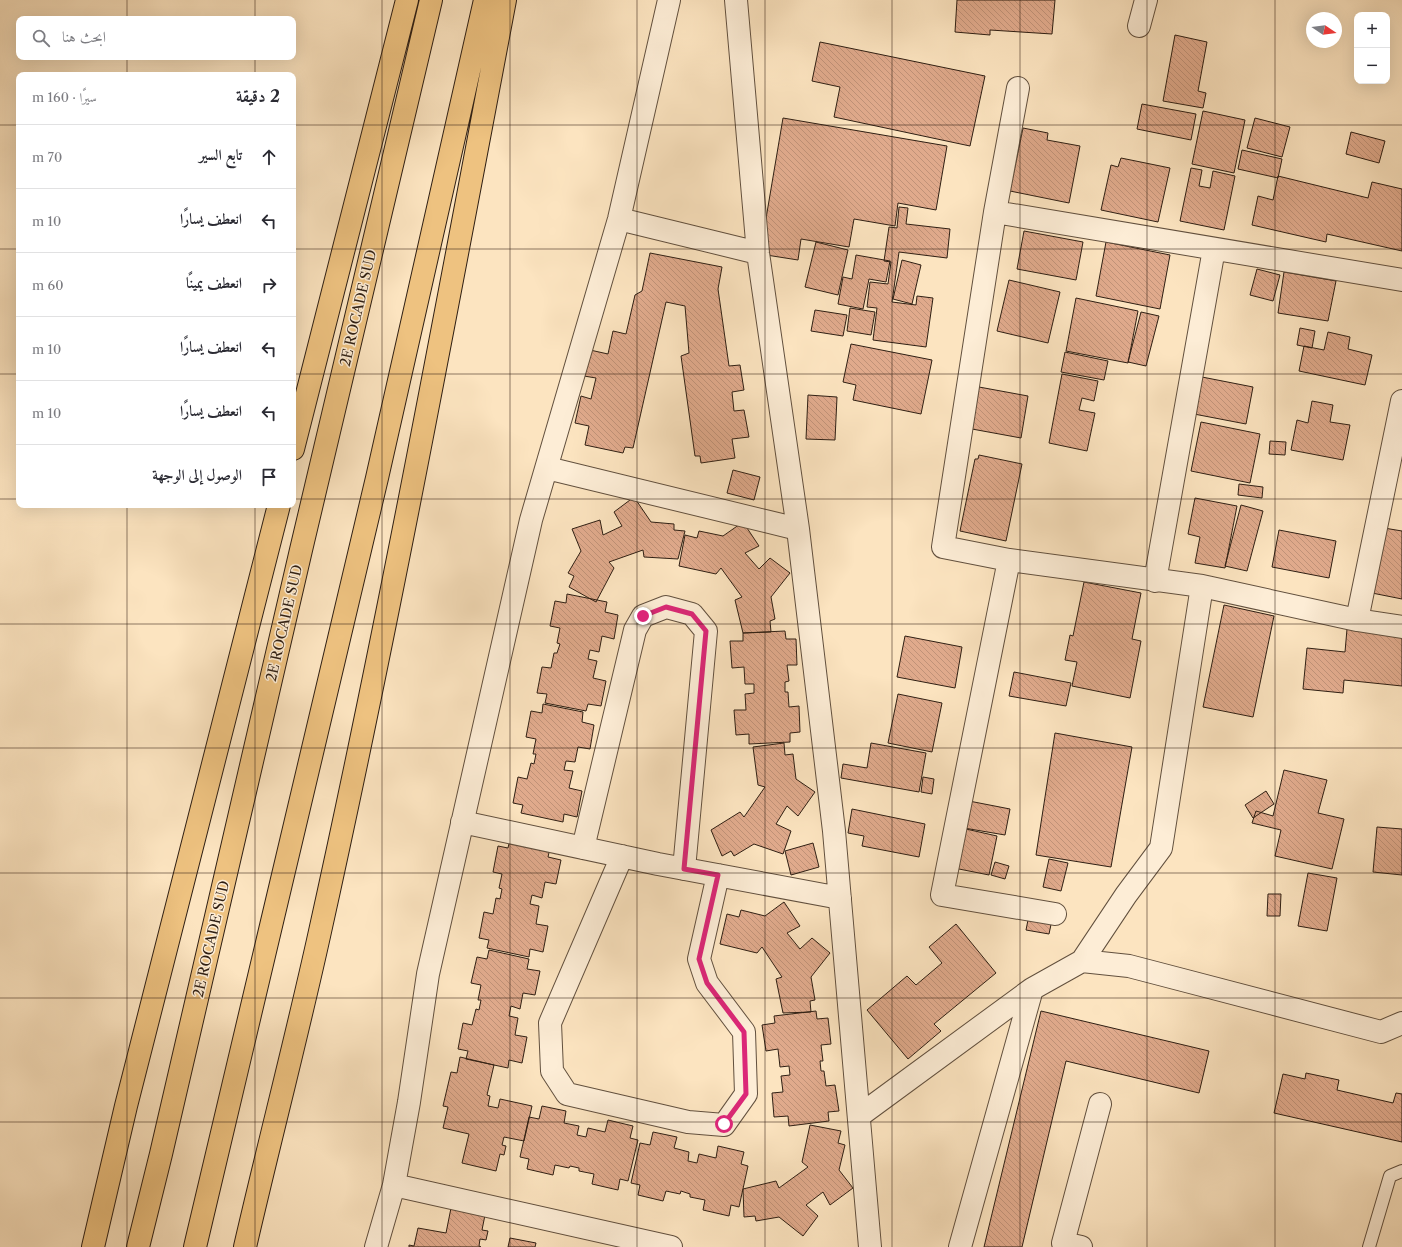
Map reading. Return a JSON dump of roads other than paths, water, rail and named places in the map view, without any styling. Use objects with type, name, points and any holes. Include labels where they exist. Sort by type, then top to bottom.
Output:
[{"type":"highway","points":[[296,437],[407,0]]},
{"type":"highway","name":"2E ROCADE SUD","points":[[138,1247],[431,0]]},
{"type":"highway","points":[[195,1247],[377,478],[485,0]]},
{"type":"highway","points":[[245,1247],[318,938],[356,764],[425,419],[505,0]]},
{"type":"highway","points":[[93,1247],[126,1106],[278,508]]},
{"type":"highway","points":[[86,1247],[126,1106]]},
{"type":"street","points":[[376,1247],[394,1185],[409,1102],[428,974],[531,520],[619,219],[668,0]]},
{"type":"street","points":[[736,0],[758,253],[798,529],[834,831],[870,1247]]},
{"type":"street","points":[[1139,26],[1146,0]]},
{"type":"street","points":[[1018,88],[995,212],[943,547],[1009,560],[1155,581],[1202,586],[1357,620],[1402,626]]},
{"type":"street","points":[[995,212],[1402,280]]},
{"type":"street","points":[[619,219],[758,253]]},
{"type":"street","points":[[1155,581],[1214,249]]},
{"type":"street","points":[[1357,620],[1402,400]]},
{"type":"street","points":[[547,468],[798,529]]},
{"type":"street","points":[[1009,560],[942,895],[1055,914]]},
{"type":"street","points":[[859,1116],[1032,989],[1082,961],[1126,895],[1161,848],[1202,586]]},
{"type":"street","points":[[583,848],[635,630],[643,616],[666,607],[692,614],[706,631],[684,869]]},
{"type":"street","points":[[462,822],[684,869],[840,898]]},
{"type":"street","points":[[622,856],[550,1023],[552,1071],[567,1094],[688,1122],[724,1124],[746,1094],[744,1032],[707,983],[699,959],[718,875]]},
{"type":"street","points":[[1082,961],[1129,966],[1381,1032],[1402,1023]]},
{"type":"street","points":[[960,1247],[1032,989]]},
{"type":"street","points":[[1080,1247],[1063,1243],[1100,1104]]},
{"type":"street","points":[[394,1185],[671,1247]]},
{"type":"lane","points":[[1369,1247],[1390,1176],[1402,1171]]}]
